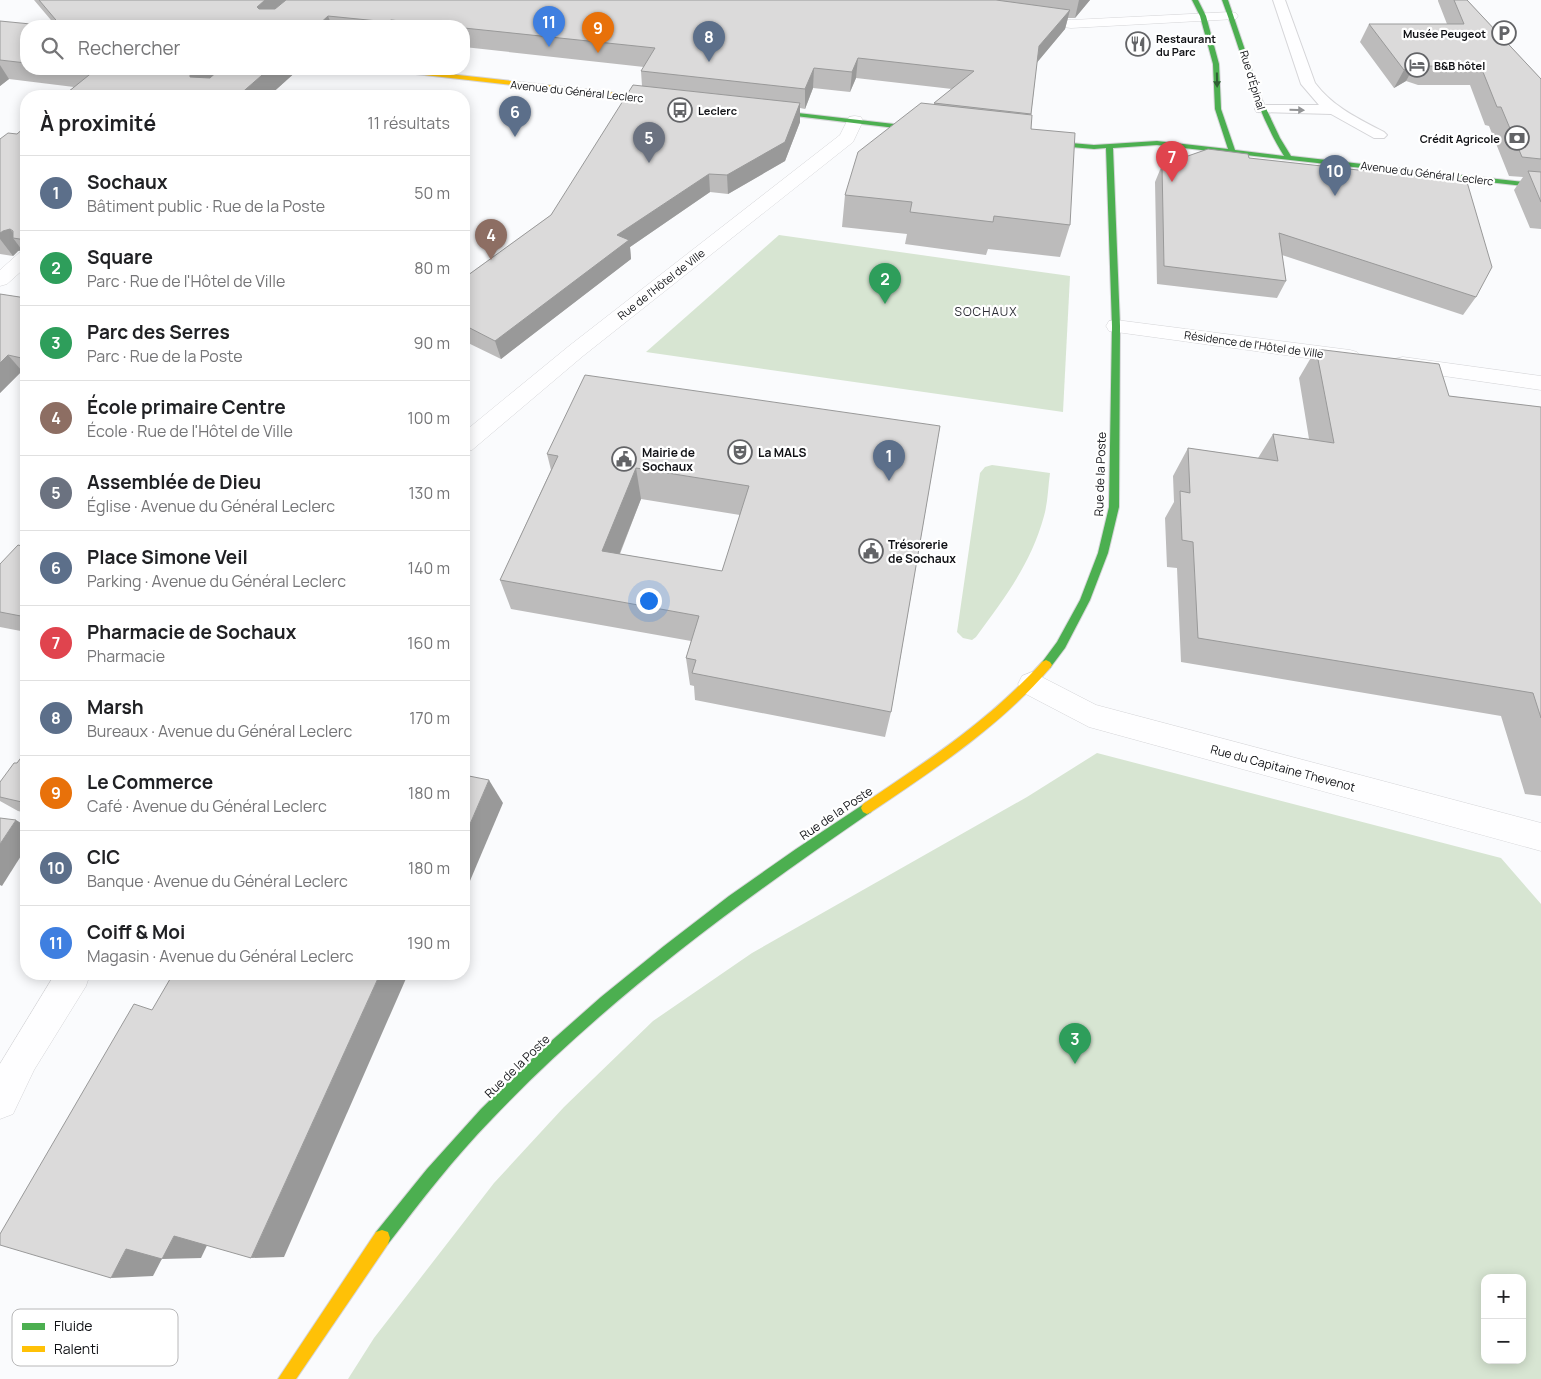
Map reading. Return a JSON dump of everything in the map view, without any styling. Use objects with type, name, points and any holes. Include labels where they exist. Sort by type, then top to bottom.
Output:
[{"type":"street","points":[[1195,0],[1203,16],[1216,64],[1218,109],[1232,152]]},
{"type":"street","name":"Rue d'Épinal","points":[[1225,0],[1271,133],[1288,156]]},
{"type":"street","points":[[1019,18],[1071,24],[1231,16]]},
{"type":"street","name":"Avenue du Général Leclerc","points":[[443,75],[675,101]]},
{"type":"street","points":[[756,110],[942,131]]},
{"type":"street","name":"Rue de l'Hôtel de Ville","points":[[470,439],[576,351],[847,138],[854,121]]},
{"type":"street","name":"Avenue du Général Leclerc","points":[[1028,141],[1083,147],[1157,143],[1232,152],[1288,156],[1541,186]]},
{"type":"street","name":"Rue de la Poste","points":[[286,1379],[389,1228],[456,1148],[503,1097],[560,1043],[651,965],[754,885],[965,742],[1032,684],[1062,641],[1088,591],[1110,534],[1114,507],[1116,326],[1109,146]]},
{"type":"street","points":[[0,280],[20,262]]},
{"type":"street","name":"Résidence de l'Hôtel de Ville","points":[[1116,326],[1541,383]]},
{"type":"street","name":"Rue du Capitaine Thevenot","points":[[1032,684],[1089,715],[1541,837]]},
{"type":"street","points":[[0,1101],[22,1058],[70,980]]},
{"type":"lane","points":[[1279,0],[1308,84],[1314,94],[1332,110],[1379,135]]},
{"type":"lane","points":[[1262,109],[1332,110]]},
{"type":"green space","points":[[779,235],[1070,276],[1063,412],[646,352]]},
{"type":"green space","points":[[992,465],[1050,473],[1048,495],[1039,533],[1032,550],[1016,580],[972,640],[963,638],[957,632],[980,473],[985,467]]},
{"type":"green space","points":[[1097,753],[1501,858],[1541,904],[1541,1379],[348,1379],[374,1338],[494,1183],[564,1107],[653,1021],[752,953],[1027,797]]},
{"type":"building","points":[[39,0],[265,0],[257,7],[259,9],[275,9],[286,0],[996,0],[1070,10],[1039,46],[1031,114],[934,103],[974,71],[858,58],[852,72],[814,68],[805,89],[641,71],[655,48],[470,29],[470,20],[368,20],[328,16],[324,20],[56,20]]},
{"type":"building","points":[[1454,0],[1467,0],[1541,79],[1541,159],[1522,157],[1501,107],[1497,107],[1481,67],[1428,66],[1416,63],[1404,70],[1369,24],[1464,24]]},
{"type":"building","points":[[0,21],[20,23],[20,62],[0,60]]},
{"type":"building","points":[[89,75],[190,75],[190,77],[210,78],[213,75],[262,75],[245,90],[70,90]]},
{"type":"building","points":[[633,85],[800,103],[785,142],[727,175],[709,174],[617,235],[629,240],[495,341],[470,328],[470,274],[551,215]]},
{"type":"building","points":[[921,103],[1032,115],[1031,129],[1075,133],[1070,225],[994,216],[993,222],[910,212],[912,202],[845,195],[858,152]]},
{"type":"building","points":[[20,131],[20,239],[13,238],[13,231],[10,229],[0,233],[0,139],[8,133],[17,134]]},
{"type":"building","points":[[1208,149],[1248,154],[1249,158],[1467,182],[1492,267],[1476,297],[1279,233],[1286,281],[1164,266],[1162,165]]},
{"type":"building","points":[[1528,171],[1541,172],[1541,202]]},
{"type":"building","points":[[0,294],[20,297],[20,358],[8,355],[0,363]]},
{"type":"building","points":[[1316,349],[1439,364],[1449,396],[1541,407],[1541,718],[1533,693],[1198,638],[1193,542],[1182,540],[1180,491],[1190,493],[1188,448],[1278,461],[1273,434],[1334,443]]},
{"type":"building","points":[[585,375],[940,426],[891,712],[692,673],[696,660],[686,658],[699,616],[500,580],[558,456],[547,454]],"holes":[[[636,468],[749,486],[722,571],[602,551]]]},
{"type":"building","points":[[18,545],[20,546],[20,616],[0,612],[0,564]]},
{"type":"building","points":[[20,759],[20,802],[0,797],[0,782],[14,763],[17,763]]},
{"type":"building","points":[[470,776],[489,780],[470,824]]},
{"type":"building","points":[[0,818],[16,820],[0,844]]},
{"type":"building","points":[[170,980],[377,980],[251,1258],[174,1236],[162,1259],[126,1249],[111,1278],[0,1245],[0,1234],[134,1004],[152,1010]]},
{"type":"traffic: fast","points":[[1195,0],[1203,16],[1216,64],[1218,109],[1232,152],[1541,186]]},
{"type":"traffic: fast","points":[[1225,0],[1267,120],[1288,156]]},
{"type":"traffic: fast","points":[[763,111],[929,130]]},
{"type":"traffic: fast","points":[[1036,142],[1094,147],[1157,143],[1232,152]]},
{"type":"traffic: fast","points":[[1046,665],[1061,645],[1085,600],[1103,553],[1114,507],[1116,326],[1109,146]]},
{"type":"traffic: fast","points":[[382,1238],[432,1174],[487,1114],[545,1056],[605,1002],[734,901],[800,853],[867,808]]},
{"type":"traffic: slow","points":[[442,75],[663,100]]},
{"type":"traffic: slow","points":[[867,808],[938,760],[985,725],[1027,686],[1046,665]]},
{"type":"traffic: slow","points":[[286,1379],[382,1238]]},
{"type":"place","name":"Musée Peugeot","points":[[1504,33]]},
{"type":"place","name":"Restaurant du Parc","points":[[1138,44]]},
{"type":"place","name":"Coiff & Moi","points":[[549,47]]},
{"type":"place","name":"Le Commerce","points":[[598,53]]},
{"type":"place","name":"Marsh","points":[[709,62]]},
{"type":"place","name":"B&B hôtel","points":[[1417,65]]},
{"type":"place","name":"Leclerc","points":[[680,110]]},
{"type":"place","name":"Place Simone Veil","points":[[515,137]]},
{"type":"place","name":"Crédit Agricole","points":[[1517,138]]},
{"type":"place","name":"Assemblée de Dieu","points":[[649,163]]},
{"type":"place","name":"Pharmacie de Sochaux","points":[[1172,182]]},
{"type":"place","name":"CIC","points":[[1335,196]]},
{"type":"place","name":"École primaire Centre","points":[[491,260]]},
{"type":"place","name":"Square","points":[[885,304]]},
{"type":"place","name":"La MALS","points":[[740,452]]},
{"type":"place","name":"Mairie de Sochaux","points":[[624,459]]},
{"type":"place","name":"Sochaux","points":[[889,481]]},
{"type":"place","name":"Trésorerie de Sochaux","points":[[871,551]]},
{"type":"place","name":"Parc des Serres","points":[[1075,1064]]},
{"type":"district","name":"SOCHAUX","points":[[986,311]]}]
